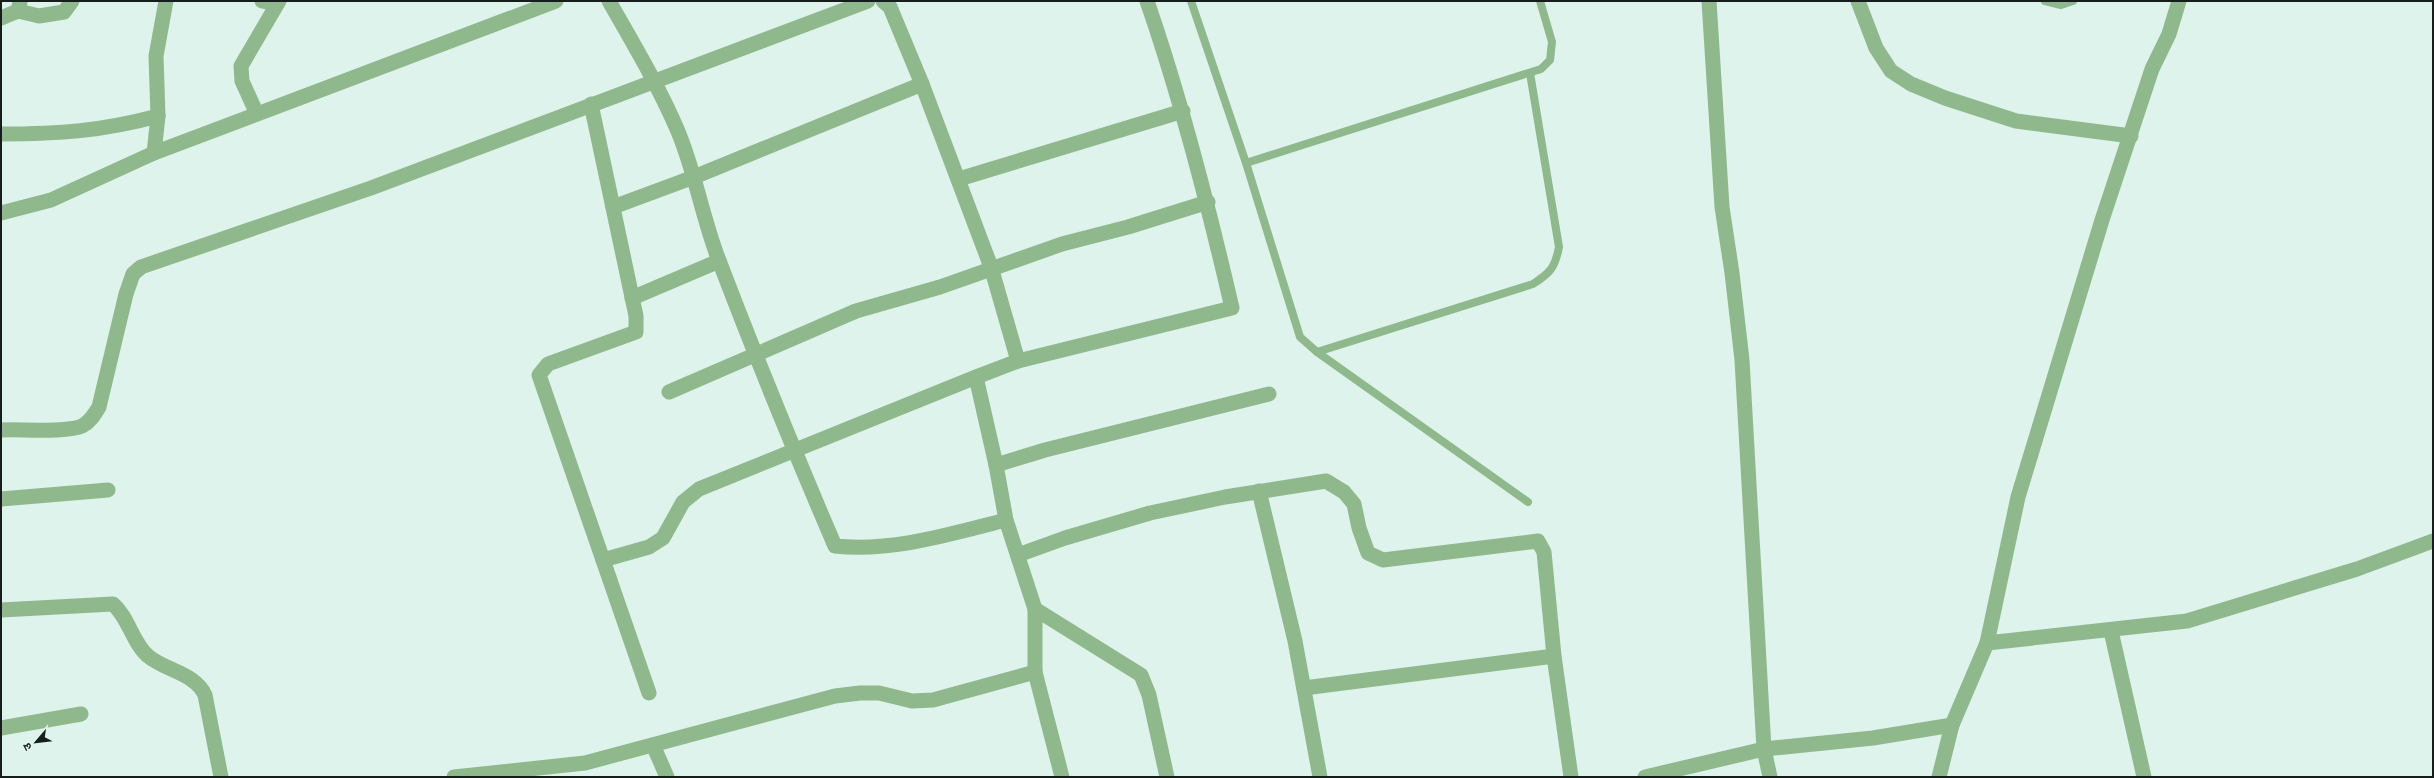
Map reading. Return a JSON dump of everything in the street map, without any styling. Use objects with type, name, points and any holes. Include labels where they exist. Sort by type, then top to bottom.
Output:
[{"type":"street","points":[[1,18],[19,6],[39,16],[64,12],[72,1]]},
{"type":"street","points":[[154,153],[158,116],[156,56],[166,1]]},
{"type":"street","points":[[256,112],[242,81],[241,66],[278,2],[262,1]]},
{"type":"street","points":[[1,213],[51,200],[154,153],[256,112],[310,95],[423,50],[556,1]]},
{"type":"street","points":[[609,1],[654,81],[677,130],[694,177],[719,261],[795,452],[835,546],[862,549],[921,541],[1006,520]]},
{"type":"street","points":[[1,430],[67,428],[82,426],[91,419],[99,407],[126,294],[133,274],[141,267],[371,188],[868,1]]},
{"type":"street","points":[[883,1],[890,8],[922,84],[959,179],[991,267],[1018,360]]},
{"type":"street","points":[[603,560],[649,547],[663,538],[684,502],[699,489],[795,452],[1018,360],[1232,308],[1208,202],[1183,110],[1147,1]]},
{"type":"street","points":[[1709,1],[1713,96],[1722,207],[1732,273],[1742,360],[1764,749],[1770,777]]},
{"type":"street","points":[[1858,1],[1876,48],[1891,72],[1911,84],[1945,98],[2016,121],[2130,136]]},
{"type":"street","points":[[1938,777],[1952,725],[1987,643],[2018,497],[2130,136],[2152,69],[2169,34],[2179,1]]},
{"type":"street","points":[[613,207],[694,177],[922,84]]},
{"type":"street","points":[[591,104],[636,316],[636,332],[548,364],[539,375],[649,693]]},
{"type":"street","points":[[959,179],[1183,110]]},
{"type":"street","points":[[1,134],[84,132],[115,128],[158,116]]},
{"type":"street","points":[[669,392],[856,311],[940,287],[991,267],[1062,244],[1128,227],[1208,202]]},
{"type":"street","points":[[632,298],[719,261]]},
{"type":"street","points":[[976,377],[996,465],[1006,520],[1036,609],[1035,672],[1062,777]]},
{"type":"street","points":[[996,465],[1045,450],[1102,437],[1269,394]]},
{"type":"street","points":[[1018,554],[1065,538],[1150,513],[1259,491],[1326,481],[1344,492],[1354,504],[1359,528],[1368,553],[1384,560],[1538,541],[1544,552],[1554,656],[1571,777]]},
{"type":"street","points":[[1,499],[108,490]]},
{"type":"street","points":[[1259,491],[1295,641],[1320,777]]},
{"type":"street","points":[[1987,643],[2111,631],[2187,621],[2357,569],[2433,541]]},
{"type":"street","points":[[1,610],[114,604],[140,648],[157,663],[195,681],[201,687],[205,695],[221,777]]},
{"type":"street","points":[[1036,609],[1141,675],[1149,695],[1167,777]]},
{"type":"street","points":[[2111,631],[2144,777]]},
{"type":"street","points":[[1304,688],[1554,656]]},
{"type":"street","points":[[454,777],[565,766],[653,745],[835,696],[872,693],[912,701],[932,700],[1035,672]]},
{"type":"street","points":[[1,728],[81,714]]},
{"type":"street","points":[[1645,777],[1764,749],[1873,738],[1952,725]]},
{"type":"street","points":[[653,745],[667,777]]},
{"type":"lane","points":[[1191,1],[1246,164],[1294,323],[1300,337],[1317,352],[1528,502]]},
{"type":"lane","points":[[1246,164],[1417,108],[1530,74],[1541,69],[1550,60],[1552,42],[1540,1]]},
{"type":"lane","points":[[2045,1],[2061,5],[2073,1]]},
{"type":"lane","points":[[1317,352],[1526,287],[1548,275],[1556,263],[1558,247],[1530,74]]}]
